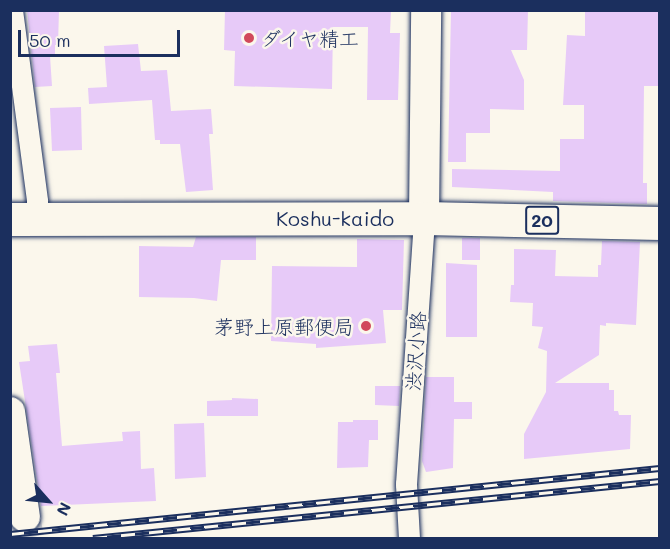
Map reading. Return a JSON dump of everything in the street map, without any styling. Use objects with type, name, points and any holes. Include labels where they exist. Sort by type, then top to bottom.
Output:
[{"type":"highway","name":"Koshu-kaido","points":[[24,219],[424,218],[660,223]]},
{"type":"street","points":[[12,10],[37,201],[24,219]]},
{"type":"street","points":[[424,218],[426,10]]},
{"type":"street","name":"渋沢小路","points":[[409,538],[406,484],[424,218]]},
{"type":"street","points":[[11,420],[25,517]]},
{"type":"building","points":[[27,10],[59,10],[58,45],[55,45],[55,56],[50,56],[52,86],[35,87]]},
{"type":"building","points":[[225,10],[391,10],[390,33],[400,33],[398,100],[367,100],[368,27],[333,27],[332,89],[234,86],[235,51],[224,50]]},
{"type":"building","points":[[451,10],[528,10],[527,50],[511,50],[524,80],[524,110],[490,109],[490,133],[466,133],[466,162],[448,162]]},
{"type":"building","points":[[585,10],[660,10],[660,86],[644,86],[643,183],[647,183],[647,204],[553,201],[553,192],[452,187],[452,169],[560,171],[560,139],[584,139],[584,105],[563,105],[567,35],[585,36]]},
{"type":"building","points":[[138,44],[141,71],[167,70],[171,111],[211,109],[213,134],[209,134],[213,190],[186,192],[180,144],[160,144],[160,140],[155,140],[152,100],[89,104],[88,88],[107,87],[104,46]]},
{"type":"building","points":[[81,107],[82,150],[52,151],[50,108]]},
{"type":"building","points":[[196,237],[256,237],[256,260],[221,260],[217,301],[194,298],[139,297],[139,246],[193,247]]},
{"type":"building","points":[[462,238],[480,238],[480,260],[462,260]]},
{"type":"building","points":[[357,239],[404,240],[402,310],[383,310],[386,343],[316,348],[316,344],[271,341],[272,266],[357,267]]},
{"type":"building","points":[[602,241],[640,242],[636,325],[606,323],[606,326],[600,325],[599,355],[555,383],[609,383],[609,390],[614,390],[614,411],[618,411],[619,415],[631,415],[630,449],[524,459],[524,434],[546,392],[547,351],[538,348],[543,327],[532,326],[533,303],[510,302],[511,285],[514,285],[514,249],[556,250],[555,276],[598,277]]},
{"type":"building","points":[[446,263],[477,265],[477,337],[446,337]]},
{"type":"building","points":[[57,344],[60,373],[56,373],[62,446],[123,441],[122,432],[140,431],[141,469],[154,468],[156,501],[41,506],[19,362],[30,361],[28,346]]},
{"type":"building","points":[[426,377],[454,377],[454,402],[472,402],[472,419],[454,419],[453,468],[426,472],[422,461]]},
{"type":"building","points":[[375,386],[400,386],[399,406],[375,405]]},
{"type":"building","points":[[232,398],[258,399],[258,416],[207,416],[207,401],[232,400]]},
{"type":"building","points":[[353,420],[378,420],[378,440],[369,440],[368,467],[337,468],[338,422],[353,422]]},
{"type":"building","points":[[204,423],[206,477],[175,479],[174,424]]},
{"type":"tunnel","points":[[25,517],[29,538]]},
{"type":"railway","points":[[10,534],[660,468]]},
{"type":"railway","points":[[93,538],[660,481]]},
{"type":"place","name":"ダイヤ精工","points":[[249,38]]},
{"type":"place","name":"茅野上原郵便局","points":[[366,326]]}]
